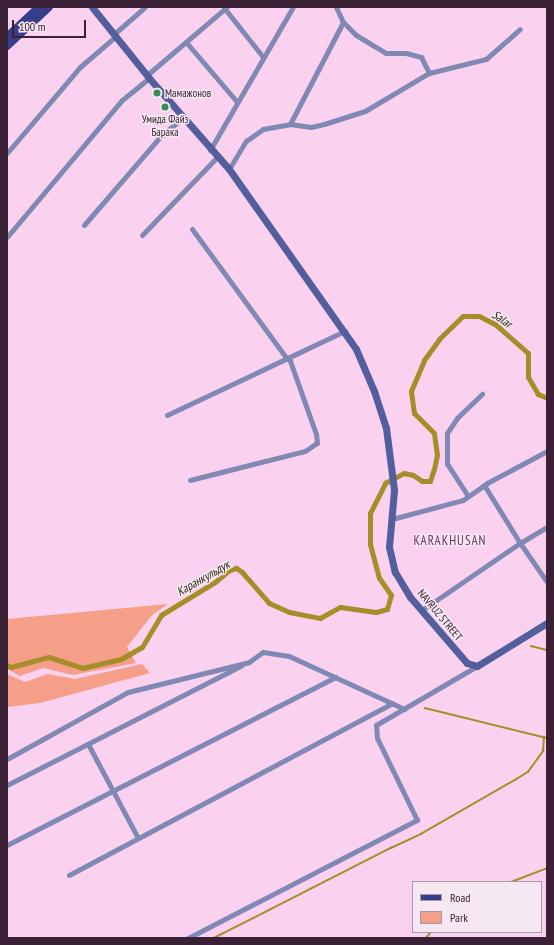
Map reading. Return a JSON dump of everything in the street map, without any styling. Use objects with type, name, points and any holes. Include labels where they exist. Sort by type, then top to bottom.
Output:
[{"type":"main road","points":[[7,37],[39,7]]},
{"type":"main road","points":[[7,46],[49,7]]},
{"type":"street","name":"NAVRUZ STREET","points":[[92,7],[210,150],[229,169],[345,331],[364,366],[386,428],[394,490],[389,547],[395,572],[410,597],[467,663]]},
{"type":"street","points":[[7,153],[80,67],[145,7]]},
{"type":"street","points":[[210,150],[293,7]]},
{"type":"street","points":[[336,7],[343,22],[356,35],[386,53],[406,53],[422,57],[429,73]]},
{"type":"street","points":[[7,236],[122,100],[226,8],[263,57]]},
{"type":"street","points":[[290,124],[343,22]]},
{"type":"street","points":[[229,169],[246,141],[256,132],[276,125],[290,124],[311,127],[365,111],[429,73],[486,59],[520,28]]},
{"type":"street","points":[[186,42],[237,102]]},
{"type":"street","points":[[84,225],[159,138],[183,117]]},
{"type":"street","points":[[142,234],[217,157]]},
{"type":"street","points":[[190,480],[306,451],[318,443],[288,358],[192,229]]},
{"type":"street","points":[[166,416],[345,331]]},
{"type":"street","points":[[468,496],[447,464],[447,433],[457,418],[482,394]]},
{"type":"street","points":[[392,519],[463,500],[484,485],[547,451]]},
{"type":"street","points":[[484,485],[520,543],[547,582]]},
{"type":"street","points":[[422,610],[520,543],[547,527]]},
{"type":"street","points":[[188,938],[417,820],[377,738],[376,725],[547,623]]},
{"type":"street","points":[[7,785],[249,662],[263,652],[289,656],[404,709]]},
{"type":"street","points":[[7,760],[128,692],[249,662]]},
{"type":"street","points":[[464,673],[467,663],[477,666]]},
{"type":"street","points":[[7,845],[335,677]]},
{"type":"street","points":[[69,875],[392,703]]},
{"type":"street","points":[[88,744],[138,838]]},
{"type":"green space","points":[[168,604],[152,615],[127,647],[136,663],[73,675],[43,668],[20,676],[7,669],[7,619]]},
{"type":"green space","points":[[142,664],[150,673],[40,703],[7,707],[7,674],[25,682],[48,674],[75,679]]},
{"type":"waterway","name":"Каранкульдук","points":[[7,665],[11,667],[49,657],[82,668],[121,659],[142,647],[161,615],[215,582],[228,571],[236,568],[242,572],[269,603],[289,612],[320,618],[340,607],[376,612],[387,609],[391,595],[379,578],[370,544],[370,513],[385,483],[404,473],[413,475],[422,481],[430,481],[437,455],[434,433],[414,413],[411,391],[424,360],[439,339],[463,316],[479,316],[495,324],[528,353],[528,377],[538,394],[547,398]]},
{"type":"waterway","points":[[531,646],[547,650]]},
{"type":"waterway","points":[[425,708],[547,738]]},
{"type":"waterway","points":[[214,938],[421,834],[515,780],[528,772],[543,751],[544,737]]},
{"type":"waterway","points":[[514,881],[547,868]]},
{"type":"waterway","points":[[426,938],[430,933]]},
{"type":"place","name":"Мамажонов","points":[[157,93]]},
{"type":"place","name":"Умида Файз Барака","points":[[165,107]]},
{"type":"district","name":"KARAKHUSAN","points":[[450,541]]},
{"type":"water label","name":"Salar","points":[[502,319]]}]
